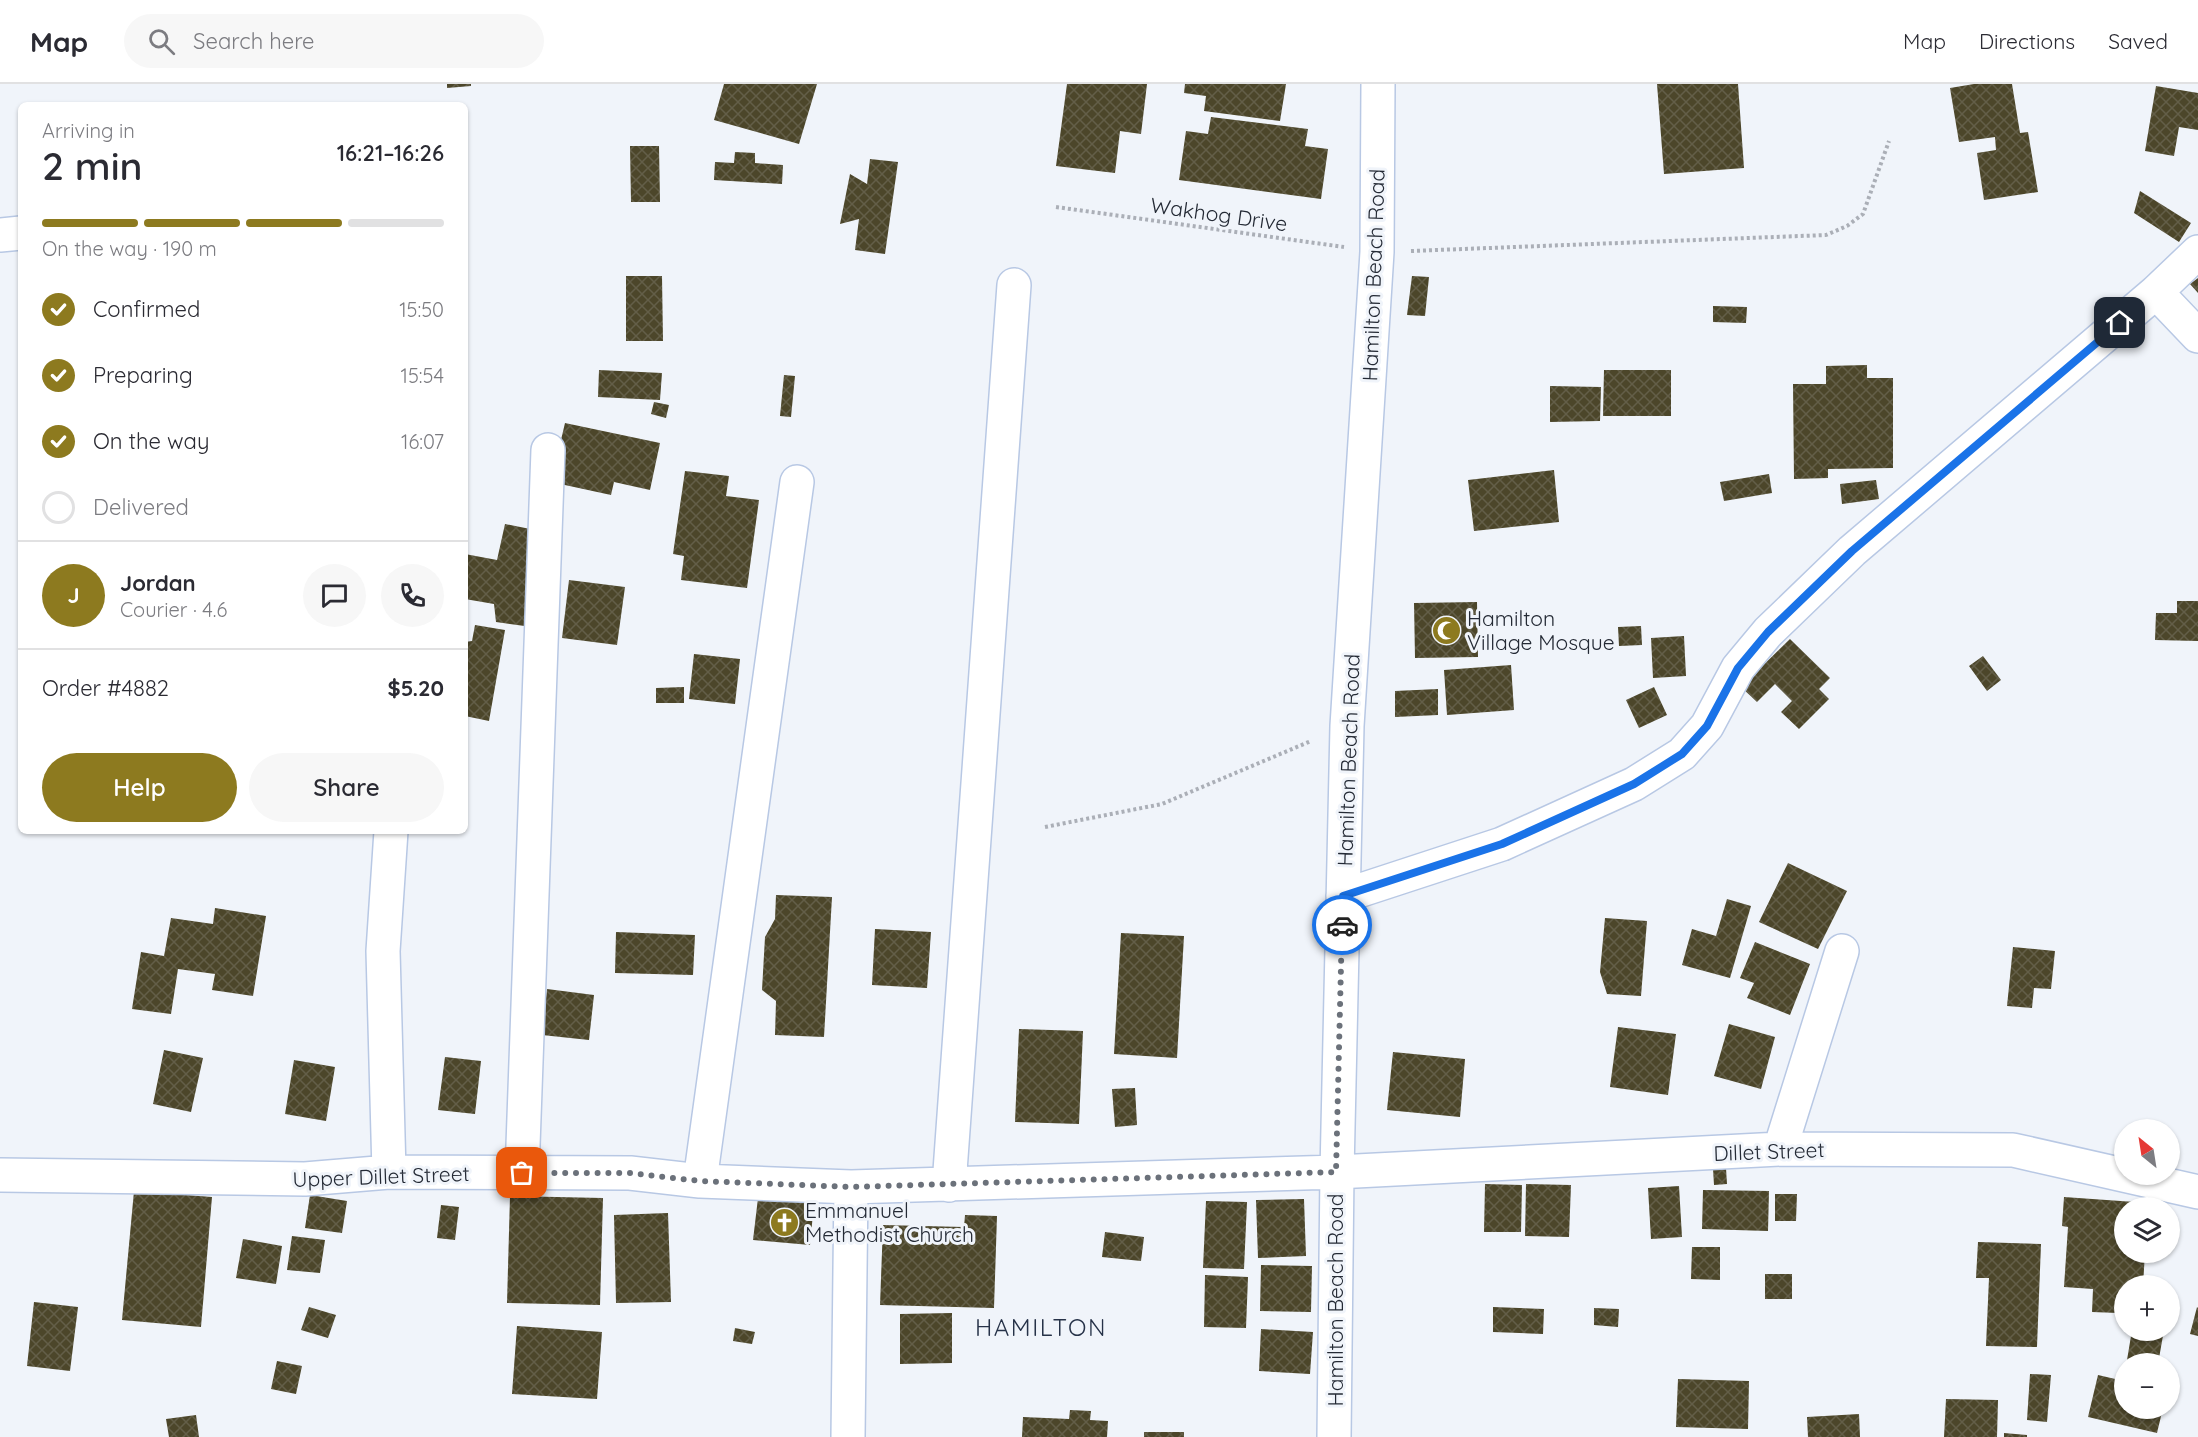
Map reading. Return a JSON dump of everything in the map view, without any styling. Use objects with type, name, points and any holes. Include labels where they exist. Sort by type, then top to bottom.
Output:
[{"type":"street","name":"Hamilton Beach Road","points":[[1334,1437],[1336,1172],[1347,726],[1377,252],[1378,84]]},
{"type":"street","points":[[0,235],[18,233]]},
{"type":"street","points":[[1343,896],[1502,844],[1634,784],[1682,754],[1707,726],[1738,668],[1768,632],[1852,551],[2156,292],[2198,252]]},
{"type":"street","points":[[949,1185],[1014,285]]},
{"type":"street","points":[[2156,292],[2198,336]]},
{"type":"street","points":[[522,1173],[548,450]]},
{"type":"street","points":[[700,1181],[796,482]]},
{"type":"street","points":[[389,1172],[383,951],[391,834]]},
{"type":"street","points":[[1780,1149],[1842,951]]},
{"type":"street","name":"Dillet Street","points":[[1336,1172],[1780,1149],[2013,1150],[2198,1192]]},
{"type":"street","name":"Upper Dillet Street","points":[[0,1175],[305,1179],[389,1172],[630,1173],[700,1181],[851,1187],[1336,1172]]},
{"type":"street","points":[[848,1437],[851,1187]]},
{"type":"path","name":"Wakhog Drive","points":[[1056,207],[1377,252],[1826,235],[1847,226],[1863,214],[1889,141]]},
{"type":"path","points":[[1045,827],[1162,804],[1347,726]]},
{"type":"building","points":[[447,84],[471,84],[471,86],[447,88]]},
{"type":"building","points":[[724,84],[817,84],[799,144],[714,120]]},
{"type":"building","points":[[1067,84],[1147,84],[1141,134],[1120,131],[1115,173],[1056,166]]},
{"type":"building","points":[[1185,84],[1286,84],[1280,121],[1204,111],[1206,96],[1184,93]]},
{"type":"building","points":[[1657,84],[1738,84],[1744,168],[1664,174]]},
{"type":"building","points":[[1974,84],[2012,84],[2020,133],[2028,132],[2038,192],[1984,200],[1977,153],[1996,150],[1995,137],[1959,142],[1950,88]]},
{"type":"building","points":[[2156,86],[2198,93],[2198,130],[2179,127],[2174,156],[2145,151]]},
{"type":"building","points":[[1211,117],[1308,129],[1305,146],[1328,149],[1321,199],[1179,180],[1186,131],[1208,134]]},
{"type":"building","points":[[630,146],[659,146],[660,202],[631,202]]},
{"type":"building","points":[[735,152],[755,153],[755,163],[783,165],[782,184],[714,180],[715,162],[734,163]]},
{"type":"building","points":[[870,159],[898,162],[885,254],[855,250],[859,219],[840,224],[850,174],[867,184]]},
{"type":"building","points":[[2140,191],[2191,223],[2179,242],[2134,213]]},
{"type":"building","points":[[626,276],[662,276],[663,341],[626,341]]},
{"type":"building","points":[[1412,276],[1429,277],[1425,316],[1407,315]]},
{"type":"building","points":[[2198,278],[2198,293],[2190,284]]},
{"type":"building","points":[[1713,306],[1747,307],[1746,323],[1713,322]]},
{"type":"building","points":[[1867,365],[1867,378],[1893,378],[1893,468],[1828,469],[1828,478],[1794,479],[1793,384],[1826,384],[1826,366]]},
{"type":"building","points":[[599,370],[662,373],[660,400],[598,397]]},
{"type":"building","points":[[1604,370],[1671,370],[1671,416],[1603,416]]},
{"type":"building","points":[[784,375],[795,376],[791,417],[780,416]]},
{"type":"building","points":[[1550,386],[1601,387],[1600,421],[1550,422]]},
{"type":"building","points":[[654,402],[669,405],[666,418],[651,414]]},
{"type":"building","points":[[565,423],[660,443],[650,490],[614,482],[611,495],[551,482]]},
{"type":"building","points":[[1554,470],[1559,522],[1474,531],[1468,480]]},
{"type":"building","points":[[685,471],[729,476],[726,496],[759,500],[747,588],[681,580],[684,556],[673,554]]},
{"type":"building","points":[[1769,474],[1772,493],[1724,501],[1720,482]]},
{"type":"building","points":[[1876,480],[1879,499],[1842,504],[1840,484]]},
{"type":"building","points":[[505,524],[540,531],[532,627],[496,622],[494,604],[468,600],[468,555],[497,560]]},
{"type":"building","points":[[569,580],[625,587],[617,645],[562,638]]},
{"type":"building","points":[[2177,601],[2198,601],[2198,641],[2155,640],[2156,613],[2177,613]]},
{"type":"building","name":"Hamilton Village Mosque","points":[[1477,602],[1478,657],[1415,658],[1414,603]]},
{"type":"building","points":[[475,625],[505,630],[489,721],[468,717],[468,642],[472,641]]},
{"type":"building","points":[[1641,626],[1642,645],[1619,646],[1618,627]]},
{"type":"building","points":[[1684,636],[1686,676],[1653,678],[1651,638]]},
{"type":"building","points":[[1790,639],[1830,678],[1819,689],[1829,699],[1799,729],[1781,712],[1792,701],[1775,684],[1757,702],[1741,687]]},
{"type":"building","points":[[694,654],[740,659],[735,704],[689,699]]},
{"type":"building","points":[[1983,656],[2001,680],[1987,691],[1969,666]]},
{"type":"building","points":[[1511,665],[1514,710],[1447,715],[1444,670]]},
{"type":"building","points":[[684,687],[684,703],[656,703],[656,688]]},
{"type":"building","points":[[1654,687],[1667,715],[1639,728],[1626,700]]},
{"type":"building","points":[[1438,689],[1438,715],[1395,717],[1395,691]]},
{"type":"building","points":[[1788,863],[1847,891],[1818,949],[1759,922]]},
{"type":"building","points":[[776,895],[832,897],[824,1037],[775,1035],[776,1001],[762,990],[765,937],[775,919]]},
{"type":"building","points":[[1727,899],[1751,906],[1730,978],[1682,965],[1692,929],[1716,936]]},
{"type":"building","points":[[215,908],[266,916],[253,996],[212,990],[215,974],[178,969],[171,1014],[132,1009],[141,952],[164,956],[171,918],[213,924]]},
{"type":"building","points":[[1605,918],[1647,921],[1641,996],[1607,994],[1600,972]]},
{"type":"building","points":[[875,929],[931,932],[927,988],[872,985]]},
{"type":"building","points":[[616,932],[695,935],[693,975],[615,973]]},
{"type":"building","points":[[1121,933],[1184,936],[1177,1058],[1114,1054]]},
{"type":"building","points":[[1755,942],[1810,964],[1790,1015],[1747,998],[1754,983],[1740,978]]},
{"type":"building","points":[[2013,947],[2055,951],[2051,989],[2034,988],[2032,1008],[2007,1006]]},
{"type":"building","points":[[547,989],[594,995],[589,1040],[542,1035]]},
{"type":"building","points":[[1729,1024],[1775,1037],[1761,1089],[1714,1076]]},
{"type":"building","points":[[1618,1027],[1676,1034],[1668,1095],[1610,1087]]},
{"type":"building","points":[[1019,1029],[1083,1031],[1079,1124],[1015,1122]]},
{"type":"building","points":[[164,1050],[203,1058],[191,1112],[153,1104]]},
{"type":"building","points":[[1393,1052],[1465,1059],[1460,1117],[1387,1110]]},
{"type":"building","points":[[445,1057],[481,1061],[475,1114],[438,1110]]},
{"type":"building","points":[[294,1060],[335,1067],[326,1121],[285,1114]]},
{"type":"building","points":[[1135,1088],[1137,1125],[1115,1127],[1112,1089]]},
{"type":"building","points":[[1726,1168],[1727,1184],[1714,1185],[1713,1169]]},
{"type":"building","points":[[1485,1184],[1522,1185],[1521,1232],[1484,1232]]},
{"type":"building","points":[[1526,1184],[1571,1185],[1569,1237],[1525,1236]]},
{"type":"building","points":[[1679,1186],[1682,1237],[1651,1239],[1648,1188]]},
{"type":"building","points":[[1703,1190],[1769,1191],[1768,1231],[1702,1229]]},
{"type":"building","points":[[134,1191],[212,1197],[201,1327],[122,1320]]},
{"type":"building","points":[[1775,1194],[1797,1194],[1796,1221],[1775,1221]]},
{"type":"building","points":[[310,1195],[347,1201],[342,1233],[305,1228]]},
{"type":"building","points":[[510,1196],[603,1198],[600,1305],[507,1303]]},
{"type":"building","points":[[2064,1197],[2114,1201],[2114,1263],[2144,1263],[2144,1275],[2114,1275],[2114,1313],[2092,1312],[2093,1289],[2064,1287],[2068,1227],[2062,1226]]},
{"type":"building","name":"Emmanuel Methodist Church","points":[[758,1198],[814,1203],[810,1245],[753,1240]]},
{"type":"building","points":[[1304,1199],[1306,1256],[1258,1258],[1256,1200]]},
{"type":"building","points":[[1206,1201],[1247,1202],[1244,1269],[1203,1268]]},
{"type":"building","points":[[441,1205],[459,1207],[455,1240],[437,1238]]},
{"type":"building","points":[[668,1213],[671,1302],[616,1303],[614,1215]]},
{"type":"building","points":[[965,1215],[997,1216],[994,1308],[880,1305],[883,1225],[964,1227]]},
{"type":"building","points":[[1105,1232],[1144,1237],[1141,1261],[1102,1257]]},
{"type":"building","points":[[292,1236],[325,1240],[320,1273],[287,1270]]},
{"type":"building","points":[[243,1239],[282,1246],[276,1284],[236,1278]]},
{"type":"building","points":[[1978,1242],[2041,1244],[2037,1347],[1986,1346],[1989,1278],[1976,1278]]},
{"type":"building","points":[[1692,1247],[1720,1247],[1720,1280],[1691,1279]]},
{"type":"building","points":[[1261,1265],[1312,1266],[1311,1312],[1260,1311]]},
{"type":"building","points":[[1765,1274],[1792,1274],[1792,1299],[1765,1299]]},
{"type":"building","points":[[1205,1275],[1248,1277],[1246,1328],[1204,1327]]},
{"type":"building","points":[[34,1302],[78,1307],[70,1371],[27,1366]]},
{"type":"building","points":[[309,1307],[336,1315],[328,1338],[301,1330]]},
{"type":"building","points":[[1493,1307],[1544,1309],[1543,1334],[1493,1332]]},
{"type":"building","points":[[1594,1308],[1619,1309],[1618,1327],[1594,1325]]},
{"type":"building","points":[[2198,1308],[2198,1336],[2190,1334]]},
{"type":"building","points":[[952,1313],[952,1363],[900,1364],[900,1314]]},
{"type":"building","points":[[517,1326],[602,1332],[597,1399],[512,1394]]},
{"type":"building","points":[[735,1328],[755,1332],[752,1344],[733,1341]]},
{"type":"building","points":[[1261,1329],[1313,1332],[1310,1374],[1259,1371]]},
{"type":"building","points":[[2130,1341],[2162,1341],[2160,1353],[2128,1353]]},
{"type":"building","points":[[277,1361],[302,1366],[296,1394],[271,1389]]},
{"type":"building","points":[[2030,1374],[2051,1375],[2047,1422],[2027,1420]]},
{"type":"building","points":[[2098,1375],[2114,1379],[2114,1419],[2160,1419],[2157,1433],[2088,1417]]},
{"type":"building","points":[[1678,1379],[1749,1381],[1748,1429],[1676,1427]]},
{"type":"building","points":[[1946,1399],[1998,1400],[1997,1437],[1944,1437]]},
{"type":"building","points":[[1070,1410],[1091,1411],[1090,1420],[1108,1421],[1107,1437],[1022,1437],[1023,1417],[1069,1419]]},
{"type":"building","points":[[1859,1414],[1860,1437],[1808,1437],[1807,1417]]},
{"type":"building","points":[[196,1415],[199,1437],[169,1437],[166,1419]]},
{"type":"building","points":[[1144,1432],[1184,1432],[1184,1437],[1144,1437]]},
{"type":"building","points":[[2004,1433],[2027,1435],[2027,1437],[2004,1437]]},
{"type":"way so far","points":[[522,1173],[630,1173],[700,1181],[851,1187],[1336,1172],[1342,925]]},
{"type":"place","name":"Hamilton Village Mosque","points":[[1446,630]]},
{"type":"place","name":"Emmanuel Methodist Church","points":[[784,1222]]},
{"type":"district","name":"HAMILTON","points":[[1041,1327]]},
{"type":"route","points":[[1342,925],[1343,896],[1502,844],[1634,784],[1682,754],[1707,726],[1738,668],[1768,632],[1852,551],[2120,323]]}]
